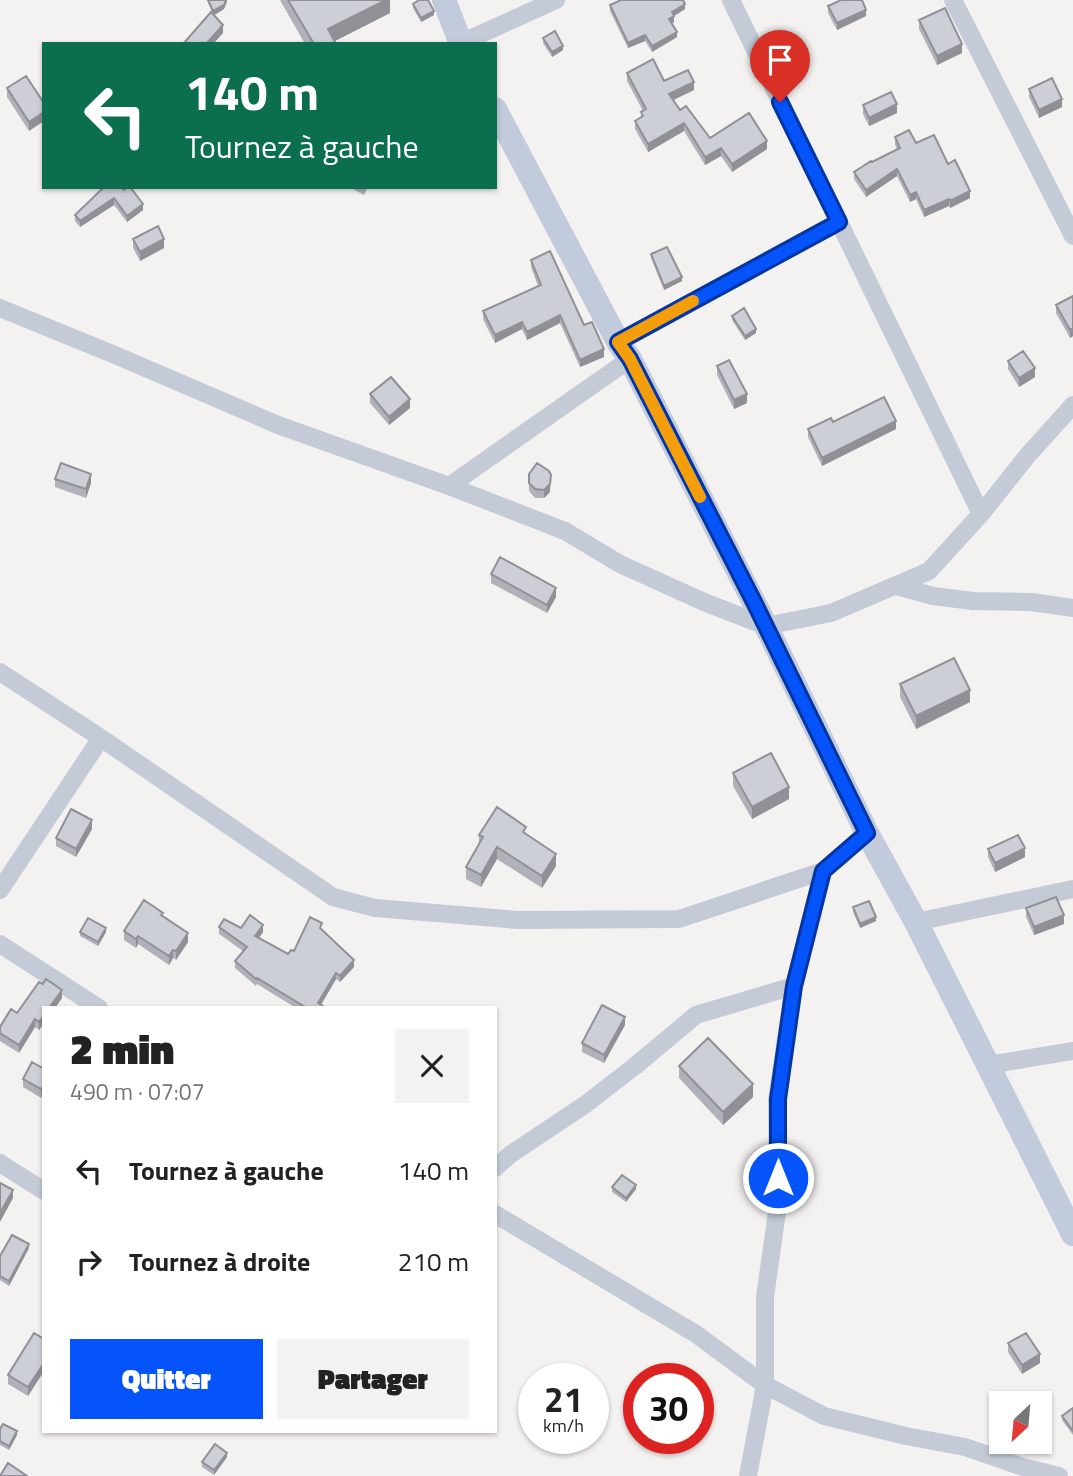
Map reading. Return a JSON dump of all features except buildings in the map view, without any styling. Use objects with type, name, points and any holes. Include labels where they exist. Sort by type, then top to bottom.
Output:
[{"type":"main road","points":[[444,0],[460,42]]},
{"type":"main road","points":[[497,113],[624,350],[766,626],[867,833],[916,922],[1073,1234]]},
{"type":"street","points":[[465,42],[556,0]]},
{"type":"street","points":[[731,0],[981,514]]},
{"type":"street","points":[[953,0],[1073,236]]},
{"type":"street","points":[[449,486],[624,350],[839,222]]},
{"type":"street","points":[[0,308],[278,425],[565,531],[620,564],[704,602],[766,626],[831,614],[929,571],[1073,405]]},
{"type":"street","points":[[896,586],[933,596],[973,601],[1032,602],[1073,608]]},
{"type":"street","points":[[0,672],[333,897],[375,908],[518,920],[679,919],[823,871],[867,833]]},
{"type":"street","points":[[0,890],[101,738]]},
{"type":"street","points":[[748,1476],[765,1385],[765,1297],[778,1205],[778,1099],[794,986],[823,871]]},
{"type":"street","points":[[916,922],[1073,889]]},
{"type":"street","points":[[0,944],[96,1006]]},
{"type":"street","points":[[497,1166],[586,1104],[696,1015],[794,986]]},
{"type":"street","points":[[988,1065],[1073,1051]]},
{"type":"street","points":[[0,1163],[42,1190]]},
{"type":"street","points":[[497,1215],[696,1334],[765,1385],[824,1416],[965,1447],[1059,1476]]},
{"type":"slow traffic","points":[[693,301],[618,342],[630,359],[700,497]]},
{"type":"route","points":[[778,1178],[778,1099],[794,986],[823,871],[867,833],[742,579],[630,359],[618,342],[839,222],[780,102]]}]
